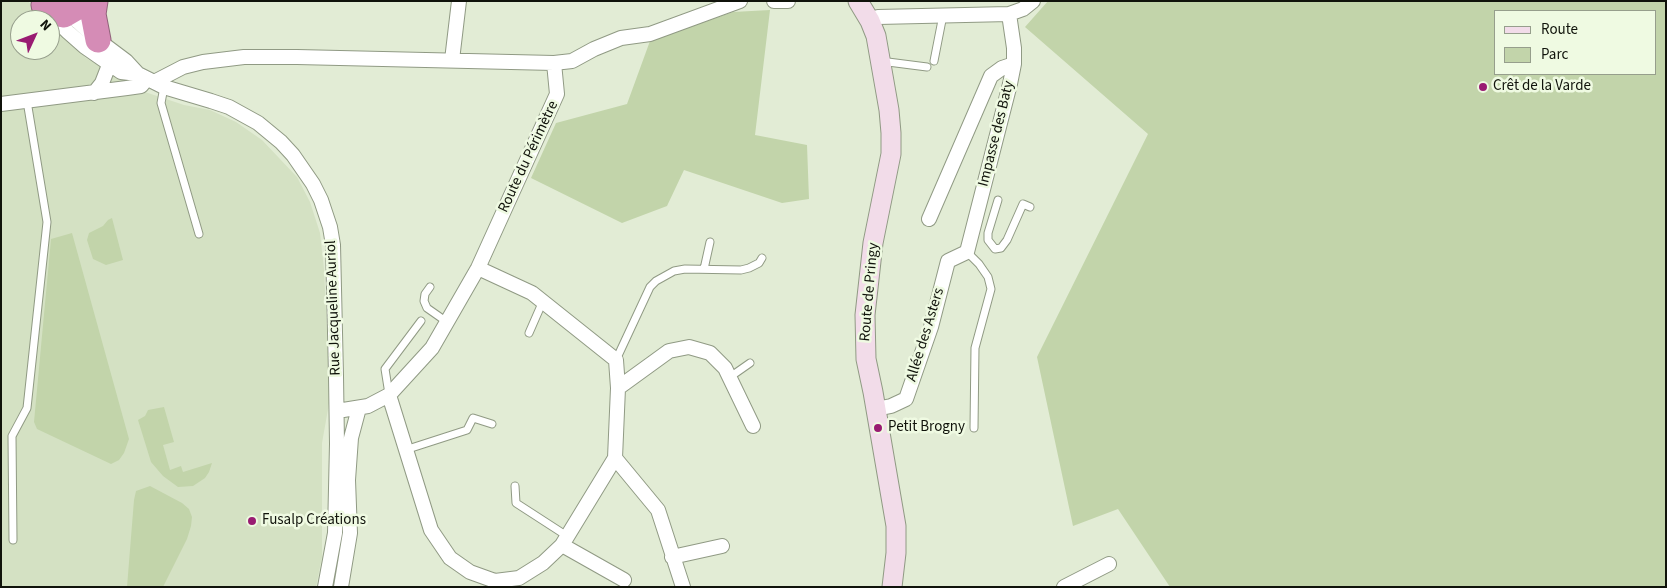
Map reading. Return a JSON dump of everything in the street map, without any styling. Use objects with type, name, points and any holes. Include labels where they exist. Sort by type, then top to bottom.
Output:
[{"type":"highway","points":[[95,1],[93,14],[98,40]]},
{"type":"street","points":[[452,60],[459,1]]},
{"type":"street","points":[[1,104],[140,86],[155,82],[183,67],[203,62],[244,57],[554,63],[572,61],[594,48],[622,38],[650,34],[740,1]]},
{"type":"street","points":[[774,1],[788,1]]},
{"type":"street","name":"Route de Pringy","points":[[858,1],[870,21],[876,36],[889,110],[891,154],[873,243],[865,315],[866,358],[896,526],[896,553],[892,587]]},
{"type":"street","points":[[870,21],[878,17],[1010,14],[1023,9],[1033,1]]},
{"type":"street","name":"Rue Jacqueline Auriol","points":[[60,5],[98,40],[155,82]]},
{"type":"street","name":"Rue Jacqueline Auriol","points":[[60,5],[68,32],[109,65],[121,72],[229,107],[258,123],[293,155],[313,184],[326,212],[333,245],[337,411],[334,533],[325,587]]},
{"type":"street","name":"Impasse des Baty","points":[[967,252],[1014,64],[1010,14]]},
{"type":"street","name":"Route du Périmètre","points":[[337,411],[368,406],[389,396],[432,348],[478,268],[557,94],[554,63]]},
{"type":"street","points":[[929,220],[991,76],[1002,68],[1014,64]]},
{"type":"street","points":[[94,93],[102,83],[109,65]]},
{"type":"street","name":"Allée des Asters","points":[[876,409],[891,406],[906,399],[931,327],[948,261],[967,252]]},
{"type":"street","points":[[389,396],[431,530],[450,558],[470,572],[495,581],[519,578],[543,563],[565,540],[615,458],[618,388],[616,360],[543,300],[478,268]]},
{"type":"street","points":[[618,388],[670,351],[690,347],[710,353],[726,368],[753,426]]},
{"type":"street","points":[[341,587],[350,533],[348,480],[351,438],[359,408]]},
{"type":"street","points":[[615,458],[658,510],[683,587]]},
{"type":"street","points":[[565,540],[627,583]]},
{"type":"street","points":[[672,557],[722,546]]},
{"type":"street","points":[[1064,587],[1109,564]]},
{"type":"lane","points":[[934,60],[943,15]]},
{"type":"lane","points":[[881,65],[888,62],[927,67]]},
{"type":"lane","points":[[155,82],[199,234]]},
{"type":"lane","points":[[13,540],[12,436],[27,408],[47,222],[27,101]]},
{"type":"lane","points":[[998,200],[988,234],[988,240],[995,248],[1001,248],[1007,240],[1023,204],[1030,207]]},
{"type":"lane","points":[[704,269],[710,242]]},
{"type":"lane","points":[[967,252],[988,277],[991,289],[975,348],[974,428]]},
{"type":"lane","points":[[616,360],[650,287],[656,281],[674,271],[685,269],[741,270],[759,263],[762,258]]},
{"type":"lane","points":[[430,286],[425,294],[424,301],[427,308],[447,322]]},
{"type":"lane","points":[[529,333],[543,300]]},
{"type":"lane","points":[[389,396],[384,369],[421,321]]},
{"type":"lane","points":[[730,377],[750,363]]},
{"type":"lane","points":[[405,450],[467,430],[473,418],[492,424]]},
{"type":"lane","points":[[515,486],[516,503],[565,540]]},
{"type":"shaded area","points":[[1,1],[28,1],[36,10],[10,10],[10,60],[60,60],[60,34],[86,58],[142,91],[184,105],[210,110],[236,122],[262,140],[297,177],[310,202],[320,233],[324,269],[330,398],[322,443],[322,557],[316,587],[1,587]]},
{"type":"green space","points":[[1048,1],[1666,1],[1666,587],[1170,587],[1118,509],[1073,526],[1037,357],[1148,134],[1025,27]]},
{"type":"green space","points":[[770,10],[755,135],[807,145],[809,199],[782,203],[684,170],[667,206],[622,223],[531,178],[556,123],[627,104],[650,41],[733,12]]},
{"type":"green space","points":[[112,218],[123,260],[106,265],[93,259],[87,240],[89,233],[103,226]]},
{"type":"green space","points":[[72,233],[129,439],[124,453],[119,460],[111,464],[37,429],[34,422],[51,239]]},
{"type":"green space","points":[[164,407],[174,442],[163,445],[170,470],[181,466],[183,472],[212,463],[205,478],[193,486],[178,487],[163,476],[151,462],[138,420],[145,416],[148,410]]},
{"type":"green space","points":[[150,486],[182,503],[189,509],[192,517],[191,526],[187,539],[163,587],[127,587],[136,491]]},
{"type":"place","name":"Crêt de la Varde","points":[[1483,87]]},
{"type":"place","name":"Petit Brogny","points":[[878,428]]},
{"type":"place","name":"Fusalp Créations","points":[[252,521]]}]
